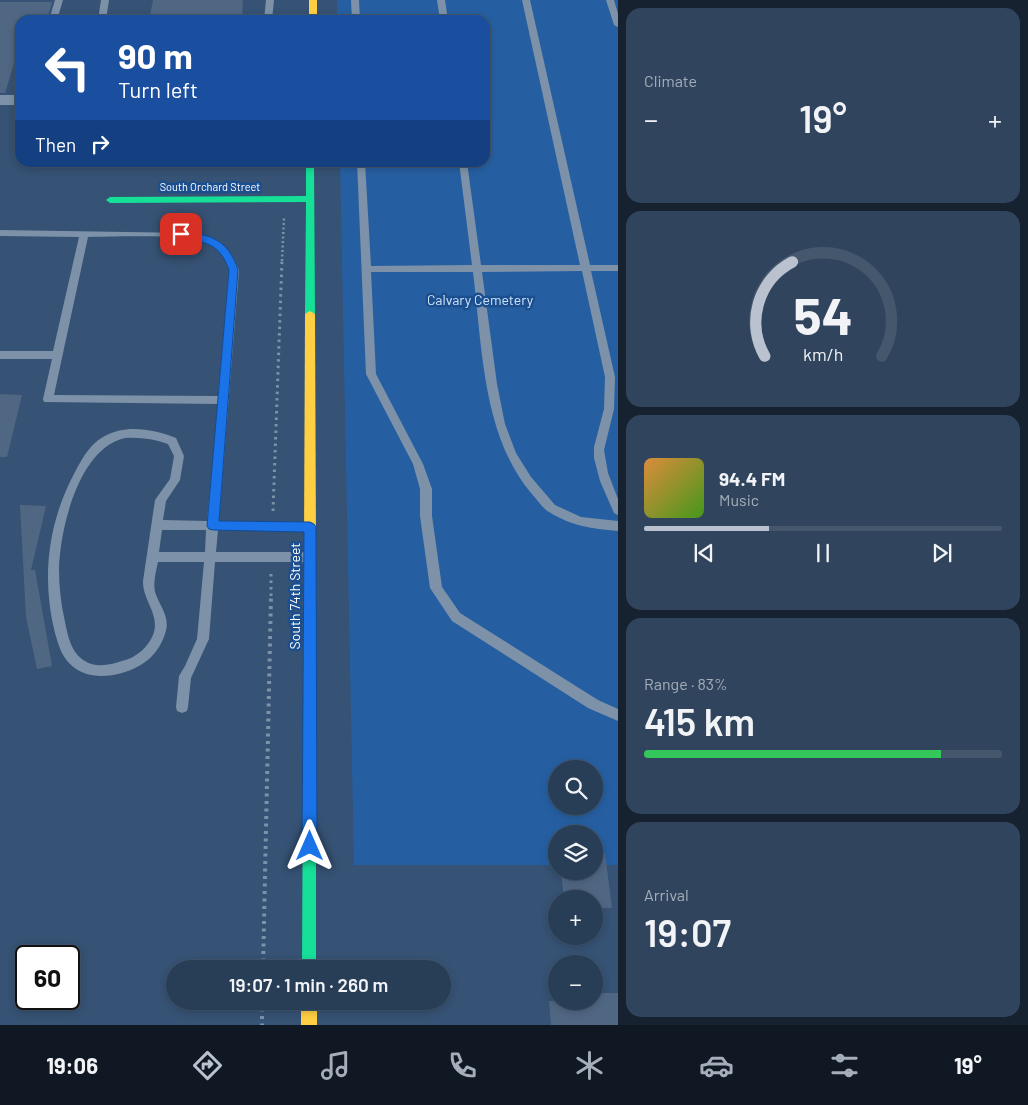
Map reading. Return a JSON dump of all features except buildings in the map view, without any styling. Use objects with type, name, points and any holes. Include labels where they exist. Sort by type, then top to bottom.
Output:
[{"type":"main road","points":[[313,0],[313,15]]},
{"type":"main road","name":"South 74th Street","points":[[309,960],[310,167]]},
{"type":"main road","name":"South Orchard Street","points":[[110,200],[311,199]]},
{"type":"main road","points":[[309,1010],[309,1025]]},
{"type":"street","points":[[0,100],[15,100]]},
{"type":"lane","points":[[54,15],[59,0]]},
{"type":"lane","points":[[103,15],[105,0]]},
{"type":"lane","points":[[268,15],[270,0]]},
{"type":"lane","points":[[355,0],[356,15]]},
{"type":"lane","points":[[441,0],[443,15]]},
{"type":"lane","points":[[526,0],[610,385],[607,419],[599,450],[602,470],[618,510]]},
{"type":"lane","points":[[610,0],[618,25]]},
{"type":"lane","points":[[361,167],[371,374],[421,472],[426,489],[426,516],[436,588],[456,617],[594,704],[618,715]]},
{"type":"lane","points":[[464,167],[492,384],[500,424],[511,454],[527,480],[551,508],[580,522],[618,526]]},
{"type":"lane","points":[[0,233],[181,234],[199,237],[215,243],[229,255],[234,270],[203,639],[190,670],[185,676],[182,707]]},
{"type":"lane","points":[[84,234],[48,399],[223,400]]},
{"type":"lane","points":[[365,269],[618,268]]},
{"type":"lane","points":[[0,355],[57,355]]},
{"type":"lane","points":[[136,433],[157,435],[172,440],[179,456],[174,480],[161,500],[157,525],[149,593],[158,607],[161,627],[152,649],[136,662],[112,671],[91,669],[75,661],[64,644],[57,616],[53,579],[54,553],[66,498],[87,459],[100,444],[116,437],[136,433]]},
{"type":"lane","points":[[157,525],[310,527]]},
{"type":"lane","points":[[153,557],[310,557]]},
{"type":"path","points":[[273,526],[285,199]]},
{"type":"path","points":[[263,960],[272,557]]},
{"type":"path","points":[[262,1010],[262,1025]]},
{"type":"green space","name":"Calvary Cemetery","points":[[337,0],[618,0],[618,865],[603,865],[603,825],[548,825],[548,865],[354,865],[340,167],[490,167],[490,15],[337,15]]},
{"type":"traffic: fast","points":[[310,167],[310,314]]},
{"type":"traffic: fast","points":[[110,200],[311,199]]},
{"type":"traffic: fast","points":[[309,960],[310,545]]},
{"type":"traffic: slow","points":[[313,0],[313,15]]},
{"type":"traffic: slow","points":[[310,314],[310,545]]},
{"type":"traffic: slow","points":[[309,1010],[309,1025]]},
{"type":"route","points":[[181,234],[199,237],[215,243],[229,255],[234,270],[213,526],[310,527],[310,846]]}]
